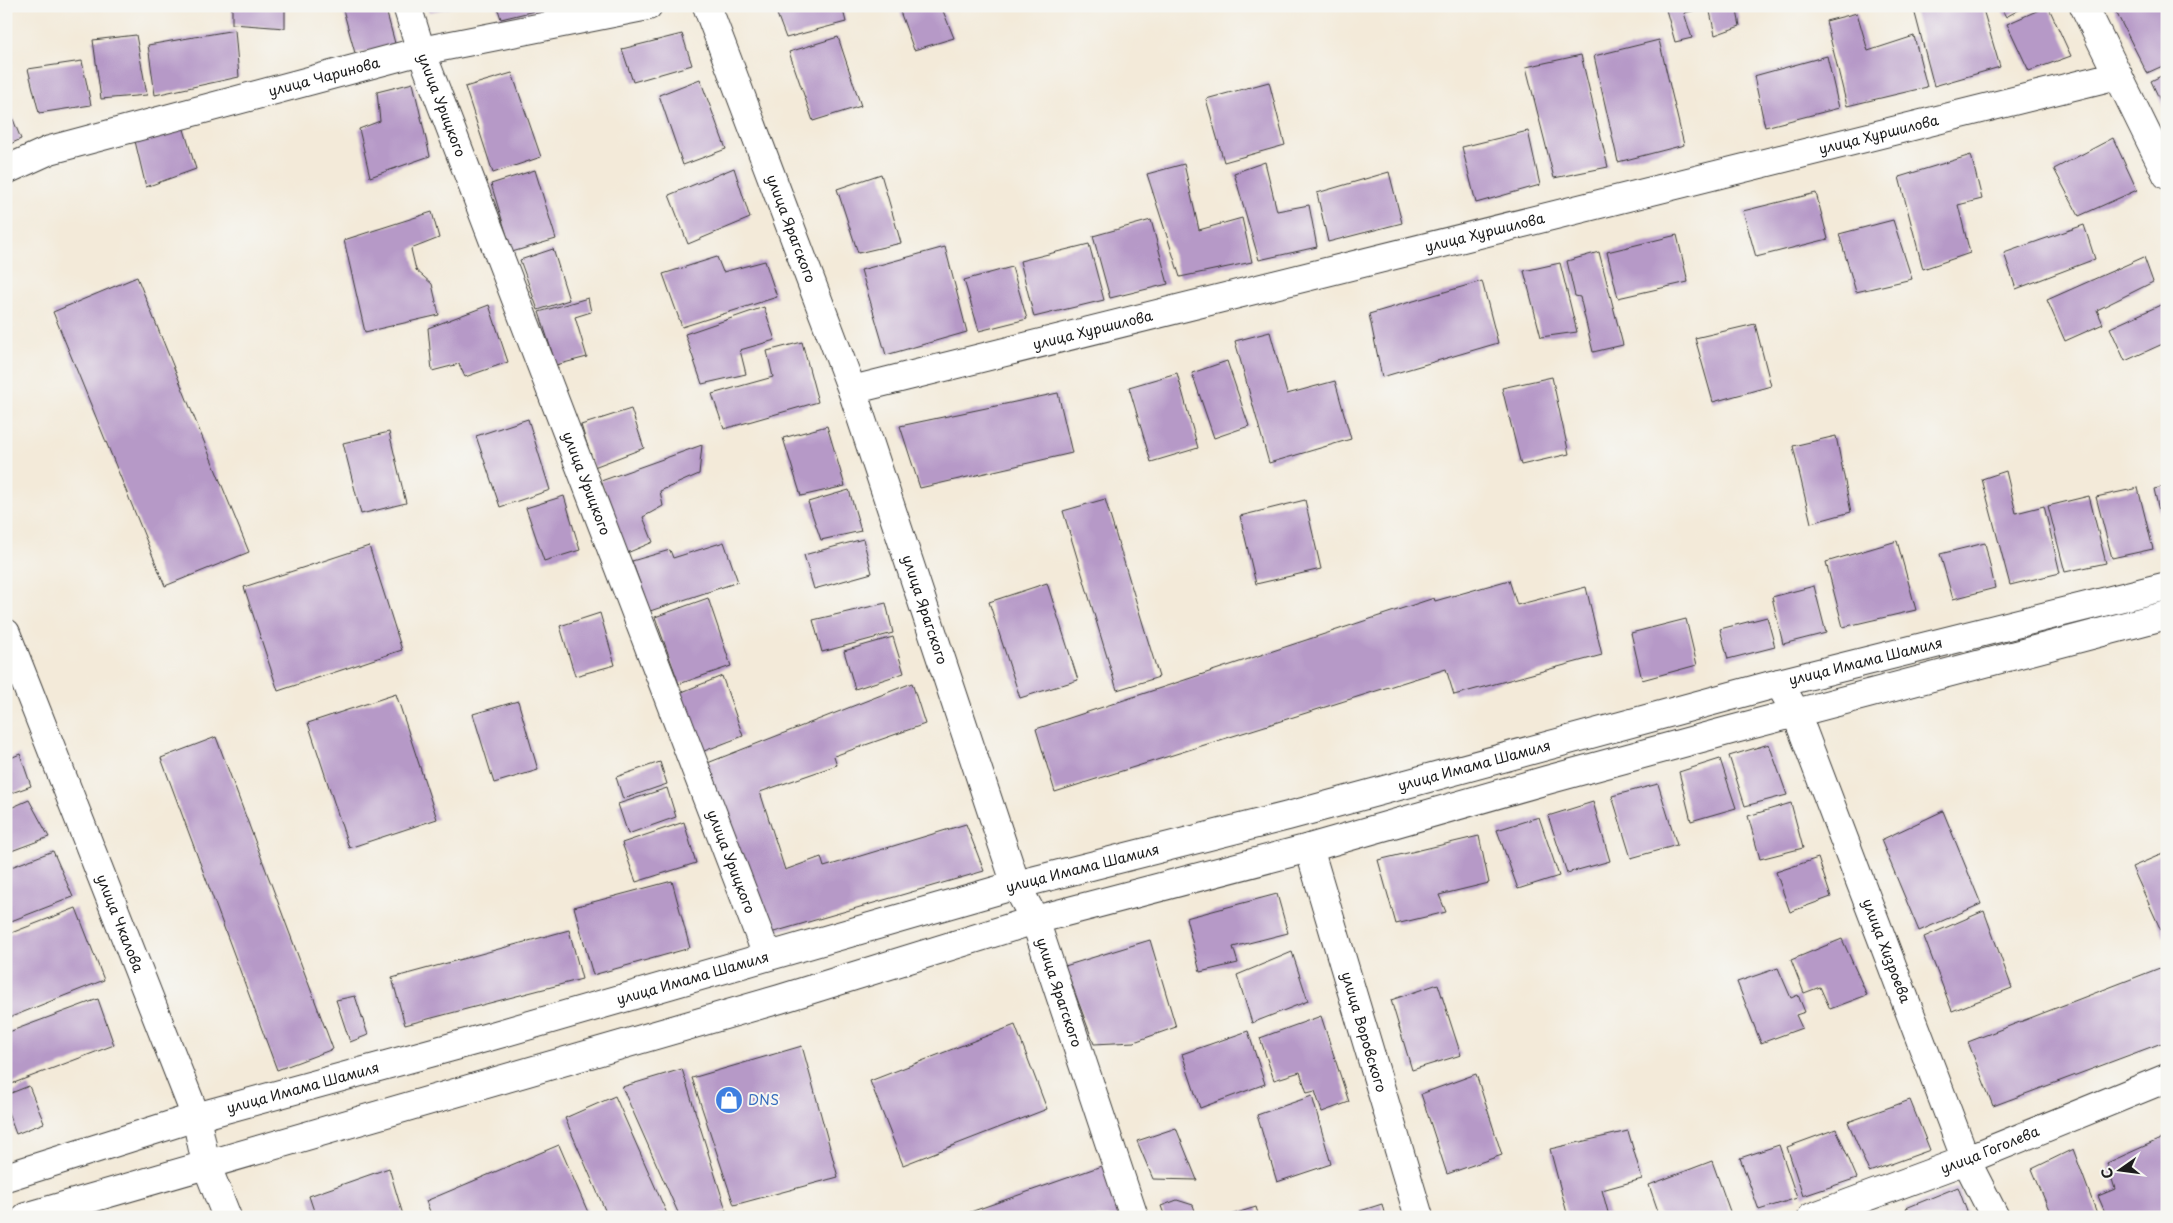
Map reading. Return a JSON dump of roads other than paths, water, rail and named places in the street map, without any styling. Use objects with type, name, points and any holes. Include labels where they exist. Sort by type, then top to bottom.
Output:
[{"type":"street","name":"улица Урицкого","points":[[407,6],[421,51],[763,945],[774,954]]},
{"type":"street","name":"улица Чаринова","points":[[6,170],[50,150],[421,51],[648,6]]},
{"type":"street","name":"улица Ярагского","points":[[707,6],[852,390],[1016,885],[1035,920],[1134,1217]]},
{"type":"street","points":[[2084,6],[2167,175]]},
{"type":"street","name":"улица Хуршилова","points":[[852,390],[2118,75]]},
{"type":"street","name":"улица Имама Шамиля","points":[[6,1177],[196,1117],[501,1033],[1016,885],[1288,816],[1780,683],[2167,586]]},
{"type":"street","points":[[26,1217],[780,999],[1035,920],[1309,848],[1547,780],[2167,615]]},
{"type":"street","name":"улица Чкалова","points":[[6,634],[196,1117],[206,1164],[227,1217]]},
{"type":"street","name":"улица Хизроева","points":[[1780,683],[1796,713],[1966,1160],[1995,1217]]},
{"type":"street","name":"улица Воровского","points":[[1309,848],[1419,1217]]},
{"type":"street","name":"улица Гоголева","points":[[1812,1217],[1966,1160],[2167,1078]]},
{"type":"place","name":"DNS","points":[[729,1100]]}]
